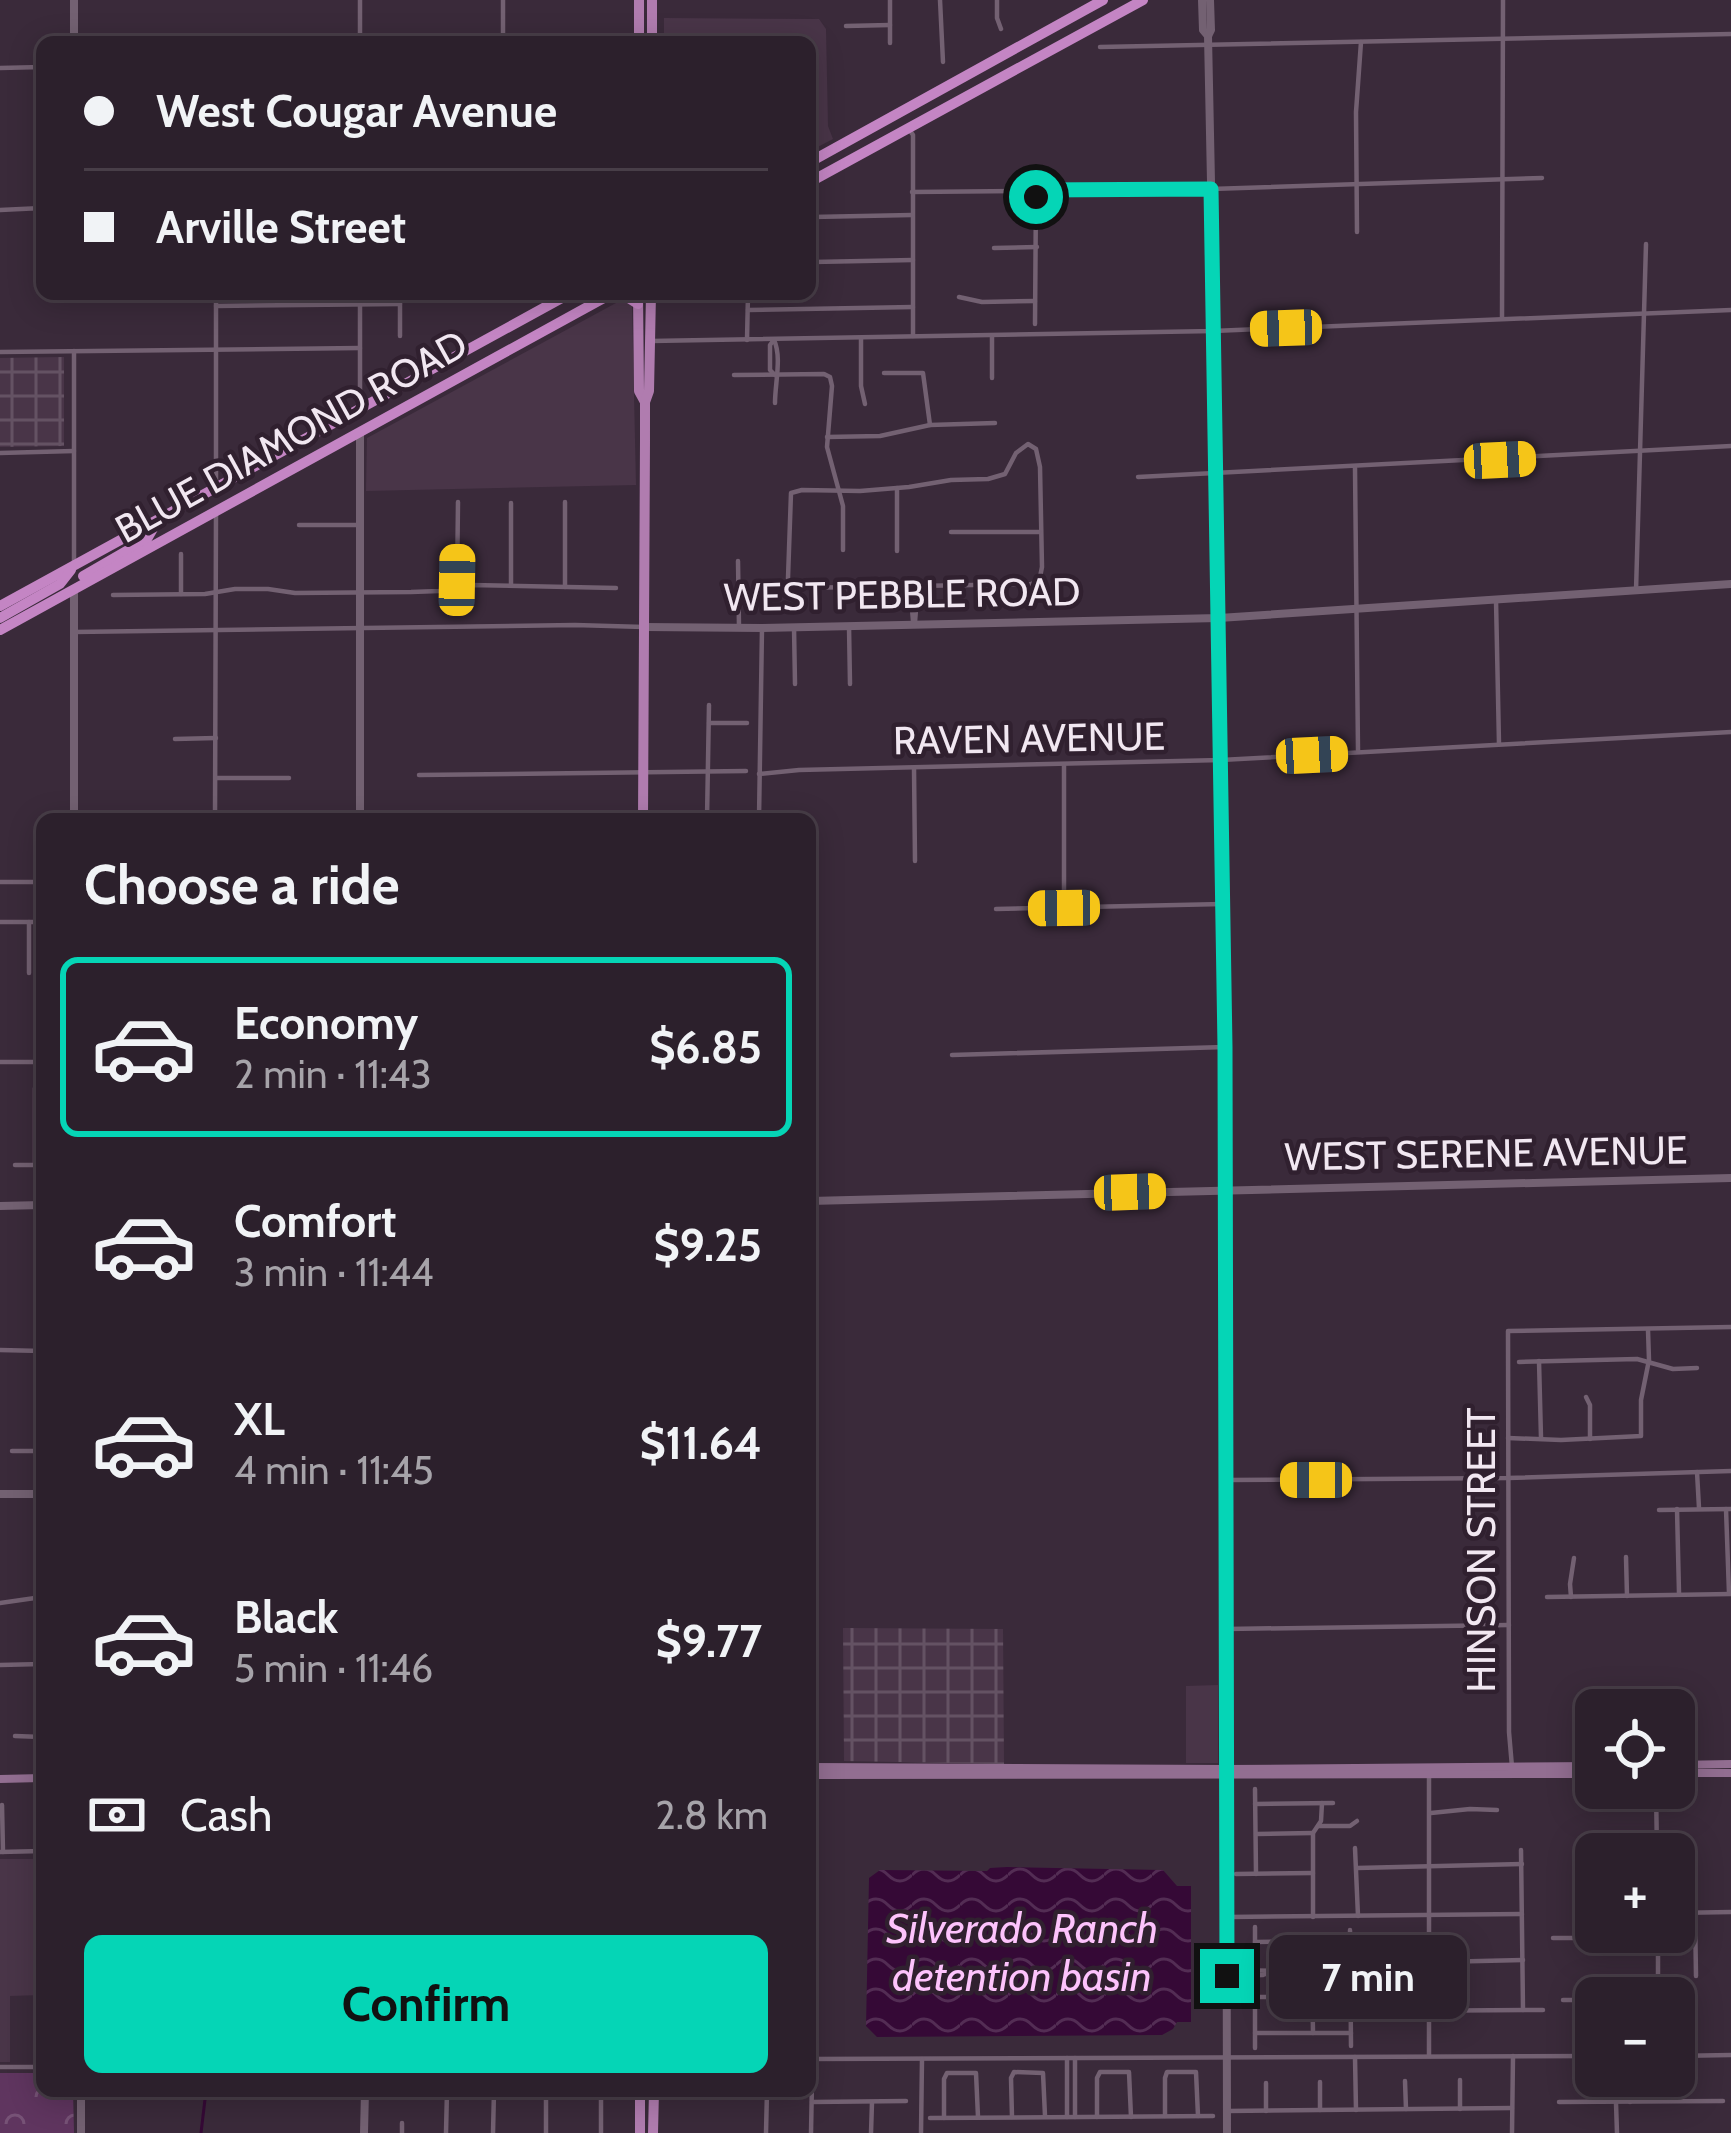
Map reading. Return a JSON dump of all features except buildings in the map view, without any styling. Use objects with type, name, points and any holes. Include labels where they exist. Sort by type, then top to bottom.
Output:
[{"type":"highway","points":[[816,159],[1103,0]]},
{"type":"highway","points":[[816,179],[1143,0]]},
{"type":"highway","name":"BLUE DIAMOND ROAD","points":[[0,606],[558,300]]},
{"type":"highway","name":"BLUE DIAMOND ROAD","points":[[0,630],[599,300]]},
{"type":"highway","points":[[74,588],[86,573],[147,539],[158,519]]},
{"type":"highway","points":[[0,619],[60,584],[74,566]]},
{"type":"main road","points":[[639,0],[639,36]]},
{"type":"main road","points":[[652,0],[652,36]]},
{"type":"main road","points":[[638,300],[639,391],[645,402]]},
{"type":"main road","points":[[643,813],[645,402],[651,300]]},
{"type":"main road","points":[[1695,1767],[1731,1764]]},
{"type":"main road","points":[[1226,1773],[1445,1767],[1512,1771]]},
{"type":"main road","points":[[1429,1775],[1445,1767]]},
{"type":"main road","points":[[816,1771],[1429,1775],[1575,1770]]},
{"type":"main road","points":[[1695,1771],[1731,1774]]},
{"type":"main road","points":[[0,1779],[36,1778]]},
{"type":"main road","points":[[640,2097],[640,2133]]},
{"type":"main road","points":[[653,2133],[654,2097]]},
{"type":"street","points":[[74,0],[74,36]]},
{"type":"street","points":[[360,0],[360,36]]},
{"type":"street","points":[[503,0],[503,36]]},
{"type":"street","points":[[890,0],[890,43]]},
{"type":"street","points":[[940,0],[943,62]]},
{"type":"street","points":[[997,0],[1001,29]]},
{"type":"street","points":[[1206,0],[1225,1047],[1227,2133]]},
{"type":"street","points":[[1502,320],[1503,0]]},
{"type":"street","points":[[846,26],[890,25]]},
{"type":"street","points":[[1100,47],[1208,41],[1731,34]]},
{"type":"street","points":[[1357,232],[1361,42]]},
{"type":"street","points":[[0,68],[36,67]]},
{"type":"street","points":[[908,127],[913,136],[913,336]]},
{"type":"street","points":[[912,192],[1211,189],[1542,178]]},
{"type":"street","points":[[1035,323],[1036,190]]},
{"type":"street","points":[[0,210],[36,208]]},
{"type":"street","points":[[816,217],[912,215]]},
{"type":"street","points":[[1636,591],[1646,244]]},
{"type":"street","points":[[994,248],[1037,247]]},
{"type":"street","points":[[816,262],[913,260]]},
{"type":"street","points":[[959,297],[982,302],[1035,301]]},
{"type":"street","points":[[216,300],[217,487]]},
{"type":"street","points":[[360,300],[360,409]]},
{"type":"street","points":[[400,300],[400,336]]},
{"type":"street","points":[[747,340],[748,300]]},
{"type":"street","points":[[216,306],[400,304]]},
{"type":"street","points":[[748,310],[913,307]]},
{"type":"street","points":[[650,341],[1213,331],[1731,310]]},
{"type":"street","points":[[992,335],[992,378]]},
{"type":"street","points":[[861,338],[865,404]]},
{"type":"street","points":[[774,340],[770,370],[775,375],[775,404]]},
{"type":"street","points":[[0,352],[360,348]]},
{"type":"street","points":[[74,351],[74,566]]},
{"type":"street","points":[[884,373],[923,374],[930,425]]},
{"type":"street","points":[[734,375],[830,377],[827,437],[840,490],[843,550]]},
{"type":"street","points":[[827,437],[995,423]]},
{"type":"street","points":[[360,433],[360,813]]},
{"type":"street","points":[[1031,444],[1040,466],[1039,582],[791,586],[791,493],[897,488],[1005,474],[1016,453],[1031,444]]},
{"type":"street","points":[[1138,477],[1731,446]]},
{"type":"street","points":[[0,452],[74,451]]},
{"type":"street","points":[[1355,468],[1358,753]]},
{"type":"street","points":[[897,488],[897,550]]},
{"type":"street","points":[[457,587],[458,502]]},
{"type":"street","points":[[512,502],[512,584]]},
{"type":"street","points":[[565,502],[565,587]]},
{"type":"street","points":[[215,813],[216,512]]},
{"type":"street","points":[[299,525],[359,525]]},
{"type":"street","points":[[951,532],[1039,532]]},
{"type":"street","points":[[181,554],[181,594]]},
{"type":"street","points":[[738,560],[739,628]]},
{"type":"street","points":[[113,595],[251,589],[439,590],[512,584],[616,588]]},
{"type":"street","name":"WEST PEBBLE ROAD","points":[[74,632],[593,625],[762,628],[1219,618],[1731,584]]},
{"type":"street","points":[[914,586],[910,597],[914,625]]},
{"type":"street","points":[[74,588],[74,813]]},
{"type":"street","points":[[1496,600],[1499,745]]},
{"type":"street","points":[[849,626],[850,684]]},
{"type":"street","points":[[794,627],[795,684]]},
{"type":"street","points":[[759,813],[762,628]]},
{"type":"street","points":[[707,813],[709,705]]},
{"type":"street","points":[[709,723],[747,723]]},
{"type":"street","name":"RAVEN AVENUE","points":[[759,774],[1221,760],[1731,733]]},
{"type":"street","points":[[175,739],[216,738]]},
{"type":"street","points":[[1064,765],[1064,908]]},
{"type":"street","points":[[914,768],[915,861]]},
{"type":"street","points":[[419,775],[746,771]]},
{"type":"street","points":[[216,778],[289,778]]},
{"type":"street","points":[[0,882],[36,882]]},
{"type":"street","points":[[996,909],[1223,904]]},
{"type":"street","points":[[0,922],[36,922]]},
{"type":"street","points":[[29,922],[29,973]]},
{"type":"street","points":[[952,1055],[1225,1047]]},
{"type":"street","points":[[0,1062],[36,1062]]},
{"type":"street","points":[[35,1088],[36,1107]]},
{"type":"street","points":[[15,1165],[36,1165]]},
{"type":"street","name":"WEST SERENE AVENUE","points":[[816,1201],[1731,1178]]},
{"type":"street","points":[[0,1206],[36,1205]]},
{"type":"street","points":[[1508,1438],[1641,1436],[1648,1329],[1731,1327]]},
{"type":"street","name":"HINSON STREET","points":[[1512,1771],[1508,1331],[1648,1329]]},
{"type":"street","points":[[0,1350],[36,1351]]},
{"type":"street","points":[[1519,1362],[1648,1360],[1673,1369],[1697,1368]]},
{"type":"street","points":[[1539,1361],[1541,1438]]},
{"type":"street","points":[[1586,1397],[1590,1439]]},
{"type":"street","points":[[12,1451],[36,1451]]},
{"type":"street","points":[[1224,1480],[1731,1471]]},
{"type":"street","points":[[1697,1472],[1699,1509]]},
{"type":"street","points":[[0,1494],[36,1494]]},
{"type":"street","points":[[1677,1509],[1679,1595]]},
{"type":"street","points":[[1547,1598],[1730,1594],[1729,1509],[1659,1510]]},
{"type":"street","points":[[1626,1557],[1627,1596]]},
{"type":"street","points":[[1571,1597],[1574,1558]]},
{"type":"street","points":[[0,1603],[36,1598]]},
{"type":"street","points":[[1225,1629],[1509,1625]]},
{"type":"street","points":[[0,1665],[36,1664]]},
{"type":"street","points":[[15,1736],[36,1736]]},
{"type":"street","points":[[1429,1775],[1429,2056]]},
{"type":"street","points":[[1255,1789],[1256,1874]]},
{"type":"street","points":[[1256,1804],[1333,1804]]},
{"type":"street","points":[[1313,1917],[1316,1830],[1322,1804]]},
{"type":"street","points":[[2,1805],[1,1852],[36,1852]]},
{"type":"street","points":[[1430,1813],[1497,1810]]},
{"type":"street","points":[[1256,1834],[1350,1826],[1358,1821]]},
{"type":"street","points":[[1355,1848],[1358,1916]]},
{"type":"street","points":[[1521,1850],[1523,2011]]},
{"type":"street","points":[[1357,1868],[1522,1864]]},
{"type":"street","points":[[1236,1874],[1313,1873]]},
{"type":"street","points":[[1696,1976],[1695,1913],[1731,1912]]},
{"type":"street","points":[[1226,1917],[1522,1914]]},
{"type":"street","points":[[1255,1927],[1255,1961]]},
{"type":"street","points":[[1350,1930],[1351,2046]]},
{"type":"street","points":[[1553,1938],[1575,1938]]},
{"type":"street","points":[[1255,1942],[1351,1941]]},
{"type":"street","points":[[1292,1942],[1292,1972]]},
{"type":"street","points":[[1386,1968],[1522,1960]]},
{"type":"street","points":[[1312,1972],[1313,2033]]},
{"type":"street","points":[[1227,1973],[1351,1972]]},
{"type":"street","points":[[1255,1984],[1255,2048]]},
{"type":"street","points":[[1255,1997],[1312,1997]]},
{"type":"street","points":[[1563,2000],[1575,2000]]},
{"type":"street","points":[[1381,2015],[1387,2011],[1544,2010]]},
{"type":"street","points":[[1255,2033],[1351,2033]]},
{"type":"street","points":[[1695,2056],[1731,2055]]},
{"type":"street","points":[[1512,2133],[1513,2056]]},
{"type":"street","points":[[816,2059],[1575,2056]]},
{"type":"street","points":[[1354,2057],[1356,2110]]},
{"type":"street","points":[[1071,2058],[1071,2117]]},
{"type":"street","points":[[921,2133],[922,2059]]},
{"type":"street","points":[[0,2067],[36,2067]]},
{"type":"street","points":[[1012,2117],[1011,2078],[1014,2073],[1038,2070],[1043,2072],[1045,2117]]},
{"type":"street","points":[[1165,2116],[1167,2072],[1191,2070],[1196,2072],[1198,2116]]},
{"type":"street","points":[[944,2118],[946,2074],[970,2071],[976,2074],[978,2117]]},
{"type":"street","points":[[1097,2117],[1099,2072],[1129,2072],[1131,2116]]},
{"type":"street","points":[[1460,2080],[1460,2109]]},
{"type":"street","points":[[1405,2081],[1406,2109]]},
{"type":"street","points":[[1319,2110],[1320,2082]]},
{"type":"street","points":[[1266,2083],[1266,2111]]},
{"type":"street","points":[[81,2097],[81,2133]]},
{"type":"street","points":[[364,2133],[365,2097]]},
{"type":"street","points":[[446,2133],[447,2097]]},
{"type":"street","points":[[493,2133],[494,2097]]},
{"type":"street","points":[[545,2133],[546,2097]]},
{"type":"street","points":[[601,2133],[602,2097]]},
{"type":"street","points":[[766,2133],[767,2097]]},
{"type":"street","points":[[812,2097],[812,2133]]},
{"type":"street","points":[[1617,2133],[1625,2097]]},
{"type":"street","points":[[1559,2102],[1723,2101]]},
{"type":"street","points":[[812,2102],[906,2102]]},
{"type":"street","points":[[872,2102],[872,2133]]},
{"type":"street","points":[[1227,2111],[1512,2108]]},
{"type":"street","points":[[930,2118],[1213,2116]]},
{"type":"street","points":[[402,2123],[402,2133]]},
{"type":"shaded area","points":[[664,18],[819,19],[826,29],[828,126],[833,139],[816,148],[816,36],[664,36]]},
{"type":"shaded area","points":[[625,301],[632,305],[636,485],[366,491],[367,438]]},
{"type":"shaded area","points":[[64,357],[64,446],[0,447],[0,358]]},
{"type":"shaded area","points":[[843,1628],[1003,1629],[1004,1764],[844,1761]]},
{"type":"shaded area","points":[[1218,1685],[1218,1763],[1186,1763],[1186,1686]]},
{"type":"shaded area","points":[[0,1859],[36,1859],[36,1995],[10,1996],[10,2062],[0,2062]]},
{"type":"green space","points":[[0,2073],[36,2073],[36,2097],[73,2097],[74,2133],[0,2133]]},
{"type":"water","name":"Silverado Ranch detention basin","points":[[880,1870],[1163,1870],[1177,1886],[1191,1886],[1191,2022],[1177,2022],[1162,2035],[877,2037],[866,2026],[869,1878]]},
{"type":"waterway","points":[[201,2133],[205,2097]]},
{"type":"route","points":[[1036,197],[1036,190],[1211,189],[1225,1047],[1227,1976]]}]
